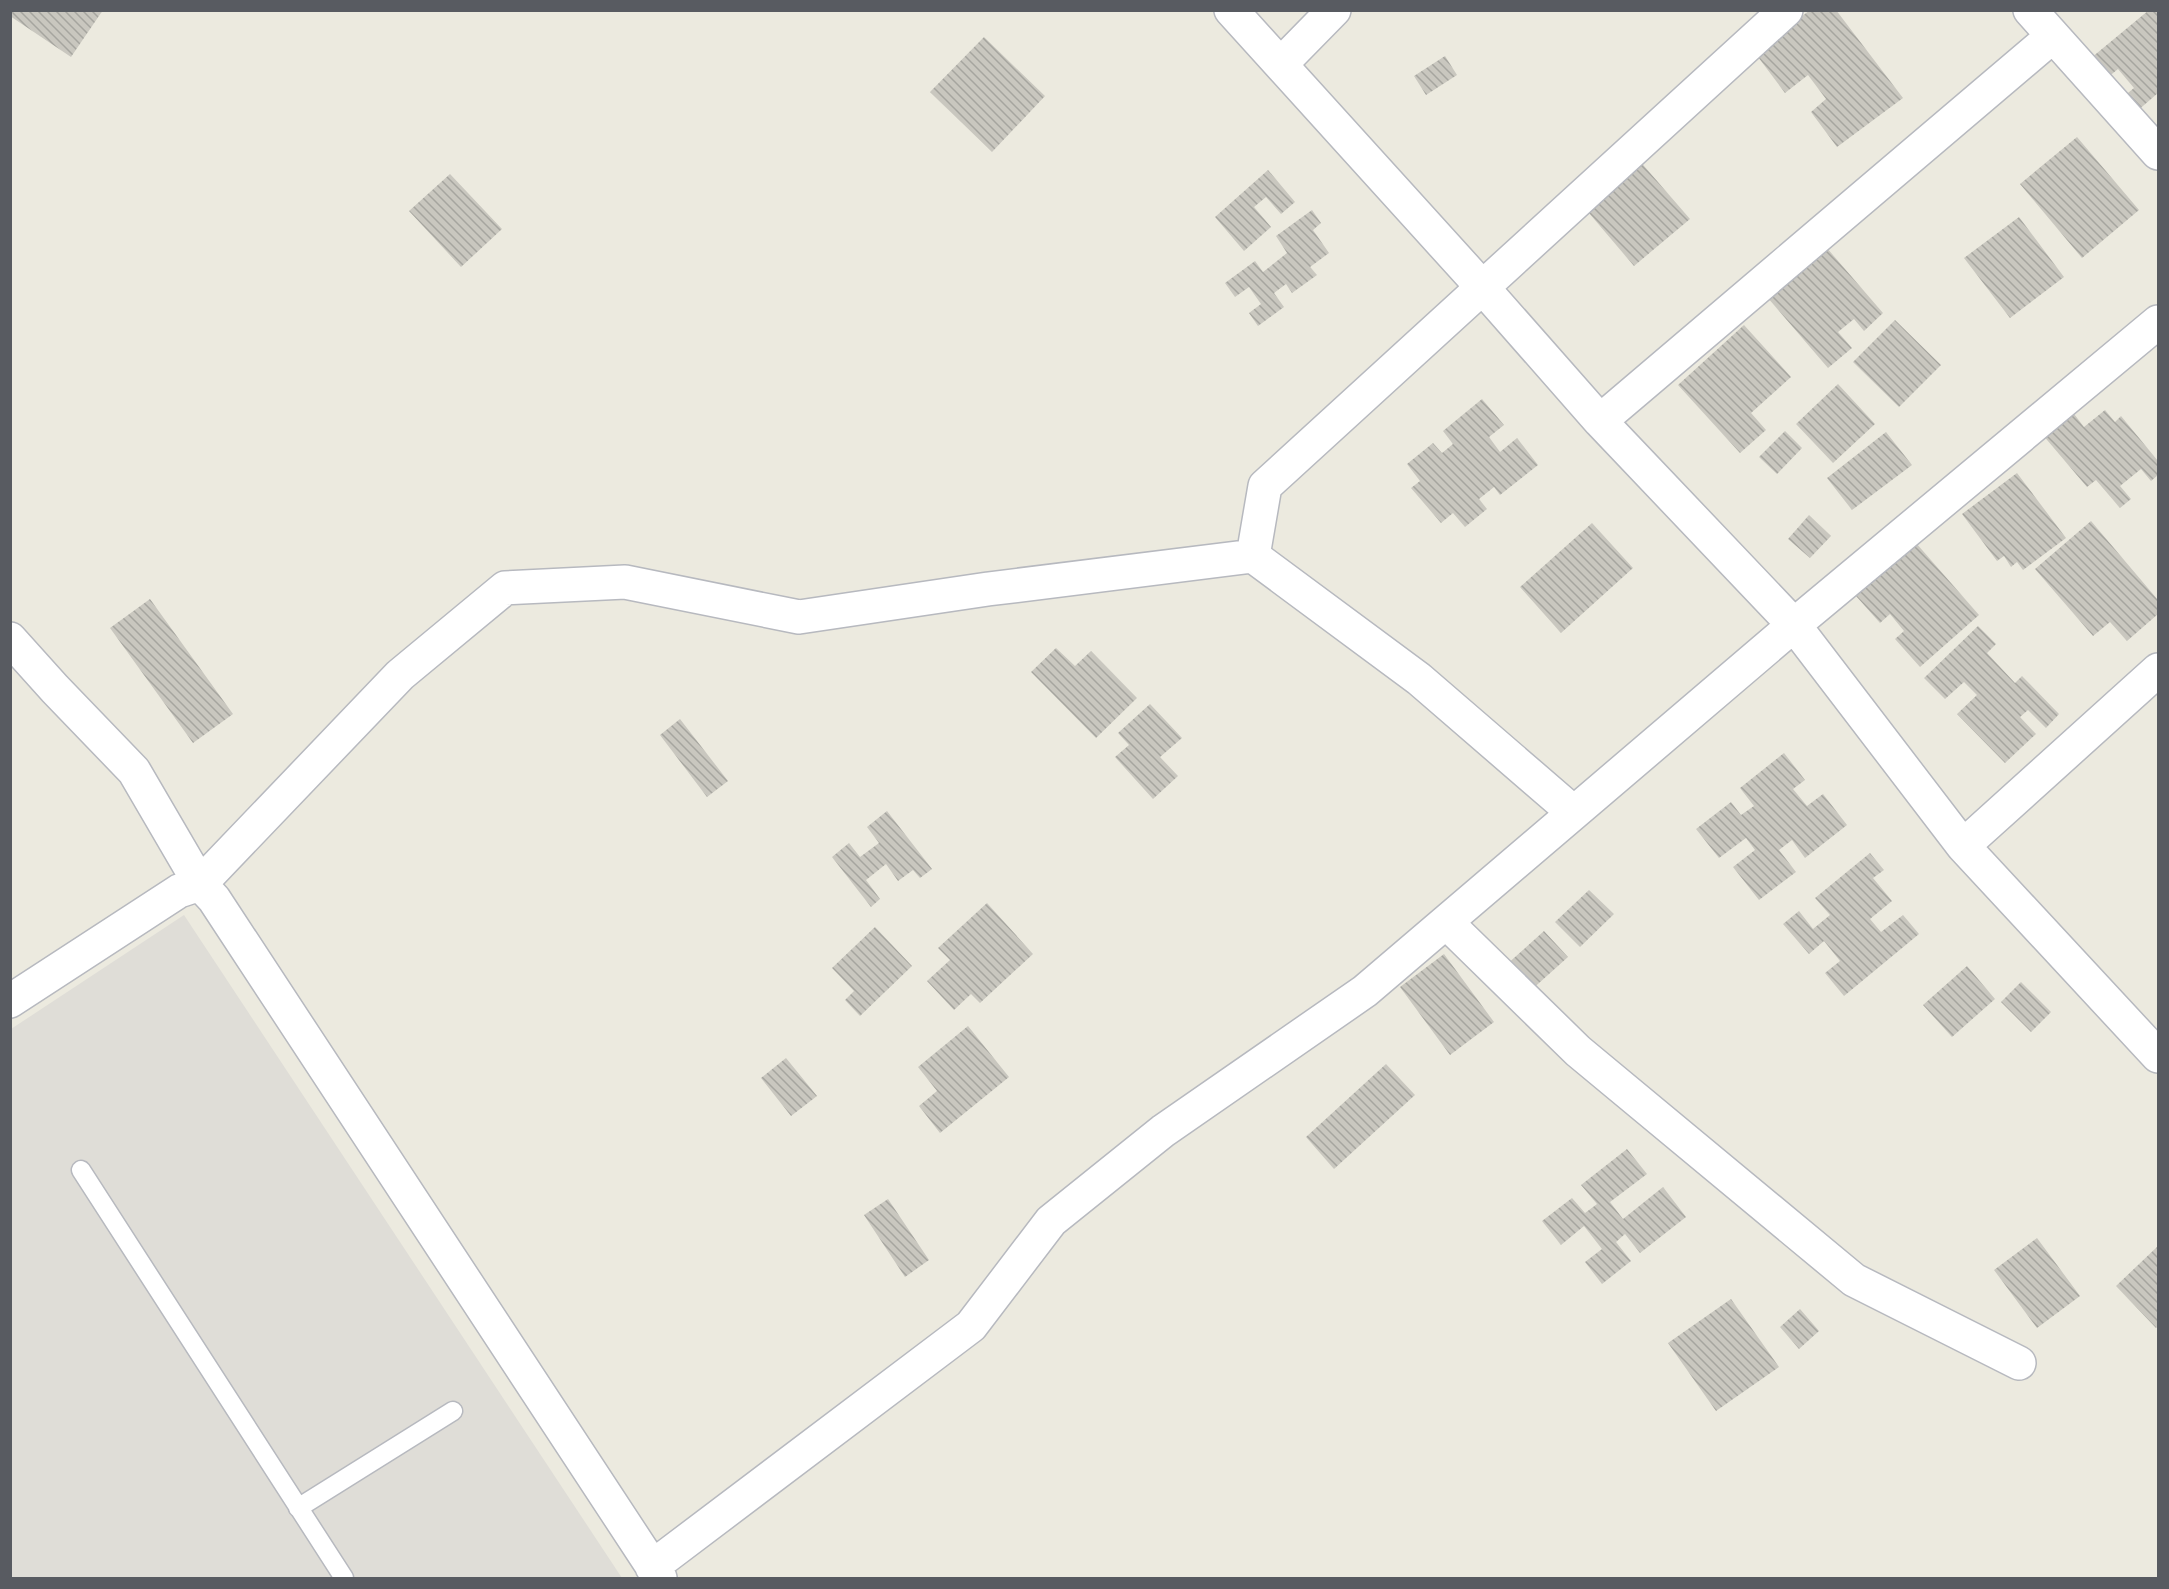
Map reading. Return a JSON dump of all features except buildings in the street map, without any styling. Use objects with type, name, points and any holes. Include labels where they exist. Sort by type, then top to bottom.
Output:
[{"type":"street","points":[[1231,10],[1600,421],[1794,626],[1963,846],[2155,1043]]},
{"type":"street","points":[[1281,64],[1334,10]]},
{"type":"street","points":[[1253,556],[1265,486],[1786,10]]},
{"type":"street","points":[[2030,10],[2158,153]]},
{"type":"street","points":[[1600,421],[2053,36]]},
{"type":"street","points":[[10,639],[135,771],[200,884],[214,898],[656,1573],[971,1326],[1051,1221],[1163,1131],[1365,991],[1794,626],[2158,322]]},
{"type":"street","points":[[10,1001],[179,891],[200,884],[400,675],[505,588],[625,582],[799,617],[988,589],[1253,556],[1419,679],[1574,812]]},
{"type":"street","points":[[1963,846],[2158,670]]},
{"type":"street","points":[[1446,922],[1578,1051],[1854,1280],[2019,1364]]},
{"type":"lane","points":[[81,1170],[344,1578]]},
{"type":"lane","points":[[298,1508],[453,1411]]},
{"type":"shaded area","points":[[184,915],[622,1578],[11,1578],[11,1029]]}]
